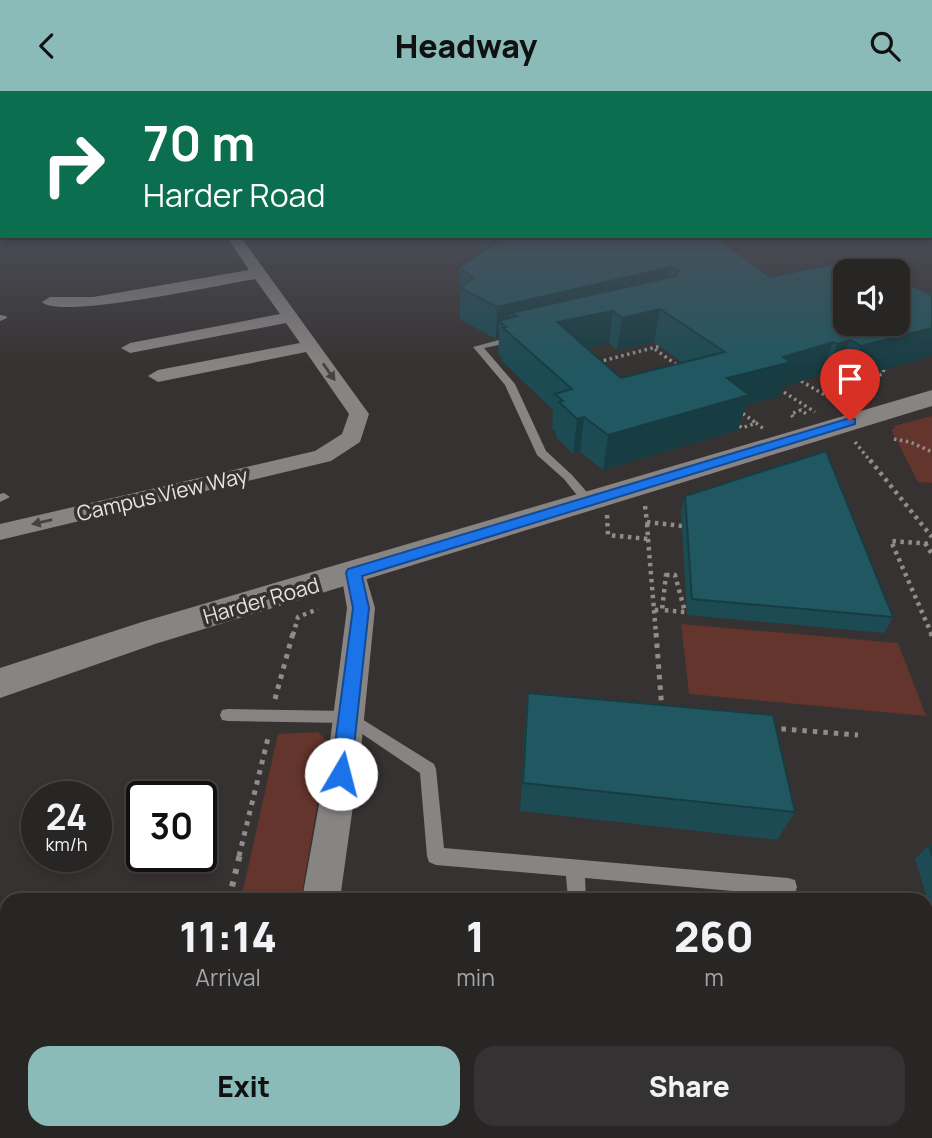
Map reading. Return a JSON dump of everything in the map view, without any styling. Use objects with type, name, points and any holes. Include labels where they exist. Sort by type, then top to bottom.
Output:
[{"type":"street","points":[[158,376],[311,346],[258,270]]},
{"type":"street","points":[[50,302],[93,302],[260,273]]},
{"type":"street","points":[[130,348],[290,317]]},
{"type":"street","name":"Campus View Way","points":[[0,532],[323,456],[352,437],[359,414],[311,346]]},
{"type":"street","name":"Harder Road","points":[[0,683],[142,635],[354,573],[598,508],[930,398]]},
{"type":"street","points":[[322,893],[349,717],[361,608],[354,573]]},
{"type":"lane","points":[[521,337],[478,347],[510,384],[541,453],[598,508]]},
{"type":"lane","points":[[228,715],[349,717],[428,769],[436,856],[788,887]]},
{"type":"lane","points":[[575,868],[577,893]]},
{"type":"path","points":[[587,365],[675,342]]},
{"type":"path","points":[[653,348],[684,371]]},
{"type":"path","points":[[785,371],[828,398],[849,391],[848,385],[883,374],[885,368],[879,364],[886,363]]},
{"type":"path","points":[[774,386],[819,415]]},
{"type":"path","points":[[730,411],[738,409],[767,430]]},
{"type":"path","points":[[787,424],[797,422],[792,417]]},
{"type":"path","points":[[733,421],[742,428],[755,423]]},
{"type":"path","points":[[852,438],[932,537]]},
{"type":"path","points":[[894,439],[910,442],[932,452]]},
{"type":"path","points":[[632,508],[645,505]]},
{"type":"path","points":[[598,508],[608,534],[648,539]]},
{"type":"path","points":[[647,522],[663,719]]},
{"type":"path","points":[[932,544],[891,541],[932,636]]},
{"type":"path","points":[[925,543],[932,554]]},
{"type":"path","points":[[654,610],[685,612],[675,575],[666,575],[662,610]]},
{"type":"path","points":[[275,699],[298,617],[322,607]]},
{"type":"path","points":[[767,727],[858,735]]},
{"type":"path","points":[[230,893],[269,734]]},
{"type":"shaded area","points":[[932,416],[932,483],[918,482],[891,429]]},
{"type":"shaded area","points":[[681,624],[898,643],[926,716],[689,694]]},
{"type":"shaded area","points":[[318,732],[328,742],[302,893],[242,893],[278,734]]},
{"type":"building","points":[[463,270],[659,270],[497,307],[460,288],[473,278]]},
{"type":"building","points":[[679,270],[760,270],[770,277],[804,270],[833,270],[833,336],[900,336],[861,346],[850,340],[837,344],[833,342],[783,357],[791,362],[727,378],[749,395],[608,435],[584,417],[577,419],[559,402],[563,401],[555,394],[572,389],[503,328],[506,327],[499,321],[517,316],[510,313],[676,276]],"holes":[[[660,309],[725,352],[621,378],[557,322],[613,311],[622,318]]]},
{"type":"building","points":[[910,285],[932,295],[932,328],[910,334]]},
{"type":"building","points":[[826,451],[893,617],[692,599],[685,496]]},
{"type":"building","points":[[528,693],[773,715],[795,812],[523,783]]},
{"type":"route","points":[[341,774],[361,608],[354,573],[850,421]]}]
